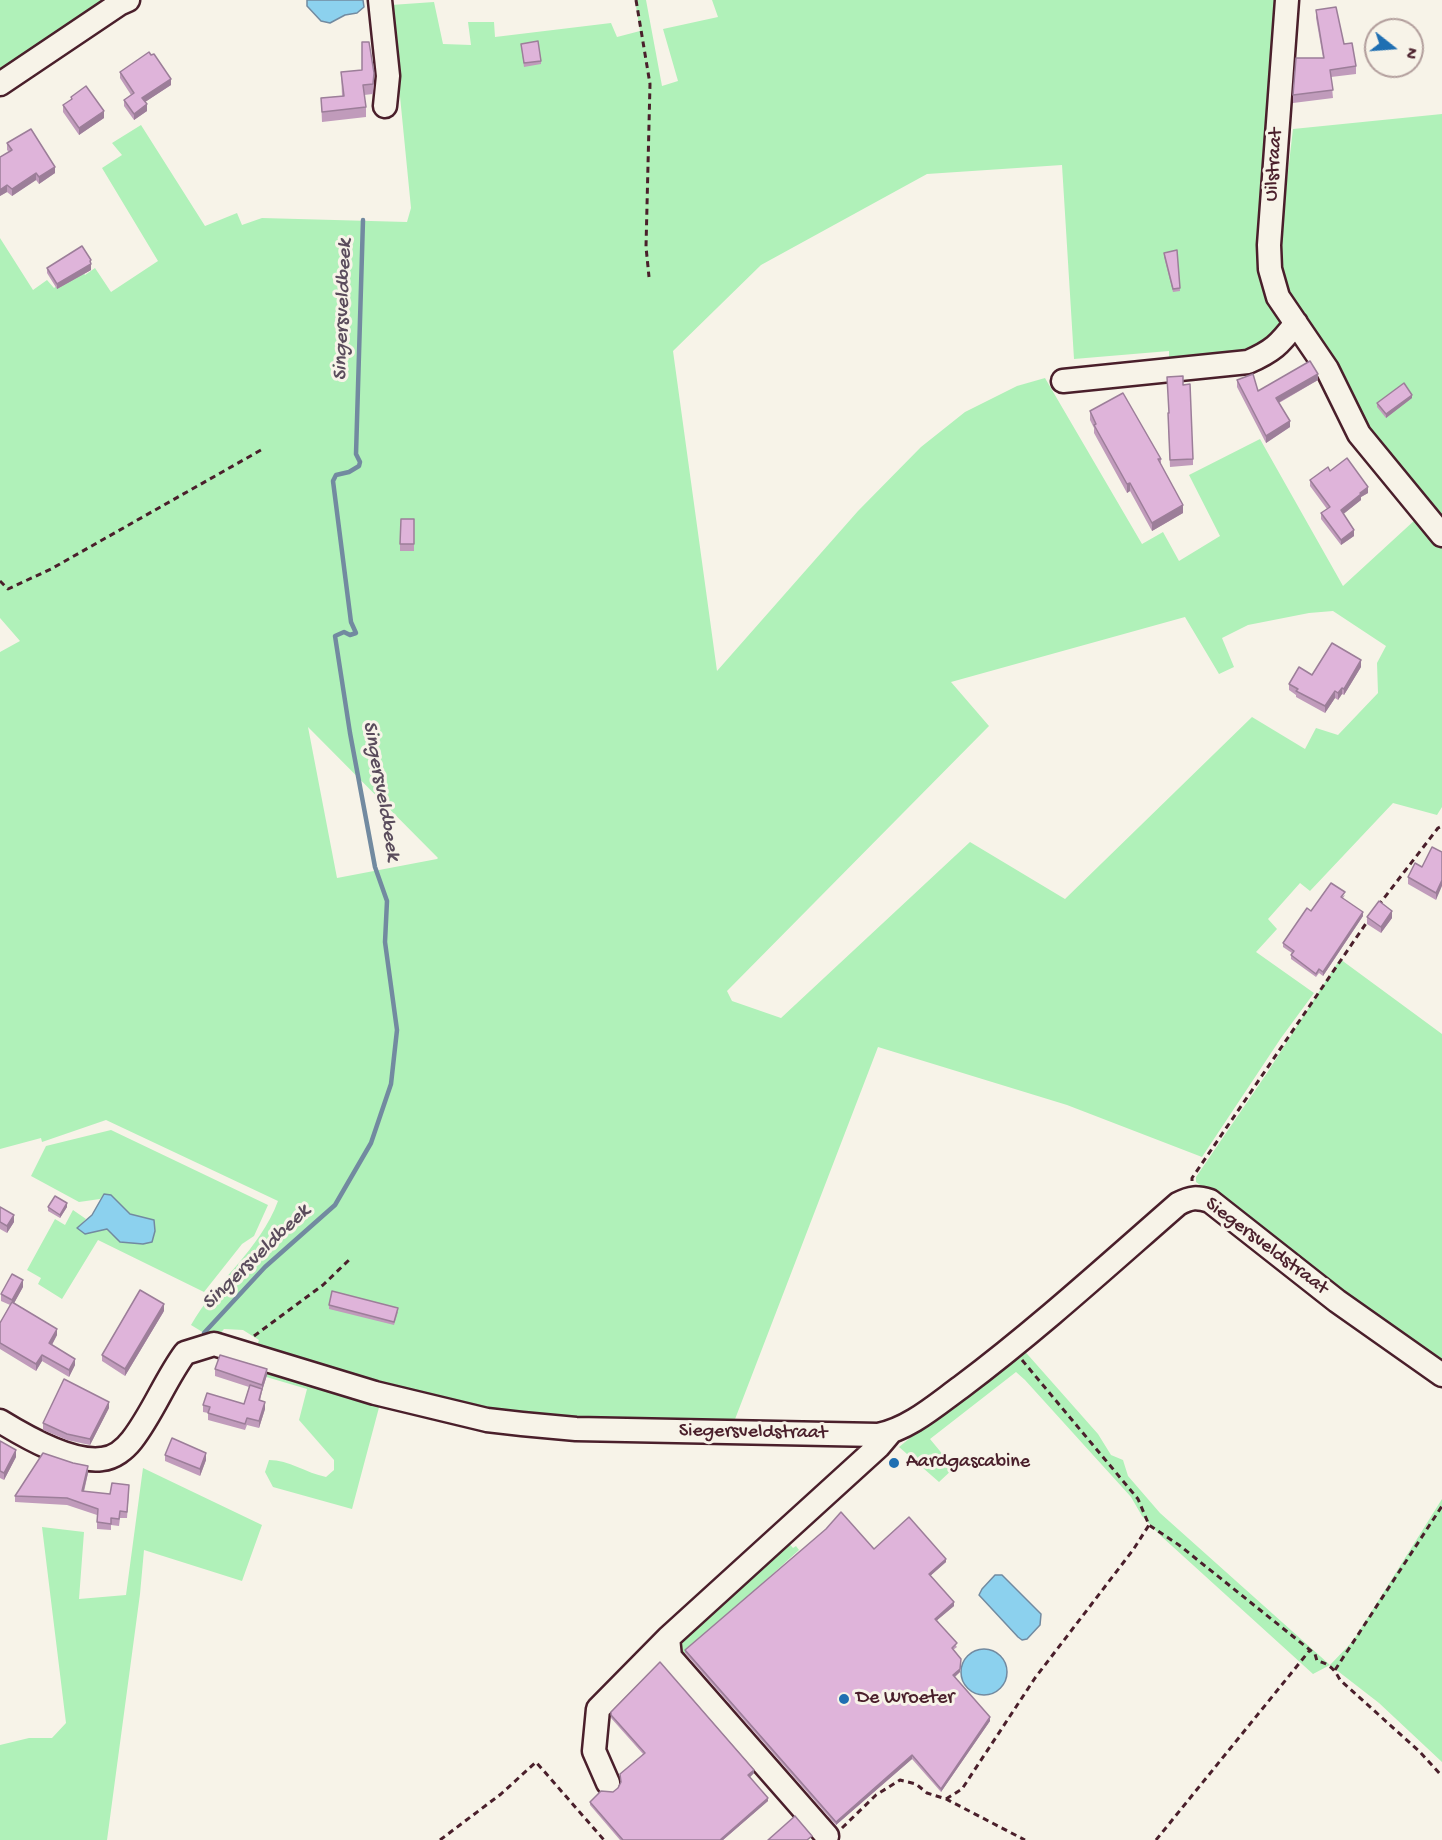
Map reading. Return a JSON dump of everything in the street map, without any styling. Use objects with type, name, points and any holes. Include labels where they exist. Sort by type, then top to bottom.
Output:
[{"type":"street","points":[[0,84],[128,0]]},
{"type":"street","points":[[380,0],[388,75],[385,106]]},
{"type":"street","name":"Uilstraat","points":[[1287,0],[1269,245],[1270,269],[1278,297],[1327,369],[1359,434],[1424,516],[1442,535]]},
{"type":"street","points":[[1063,381],[1248,362],[1275,348],[1296,323]]},
{"type":"street","name":"Siegersveldstraat","points":[[0,1421],[25,1436],[82,1459],[104,1460],[118,1453],[132,1440],[185,1353],[214,1344],[375,1393],[499,1422],[576,1429],[867,1435],[890,1433],[935,1406],[1012,1348],[1178,1204],[1198,1197],[1210,1201],[1337,1301],[1442,1375]]},
{"type":"street","points":[[608,1783],[594,1751],[598,1709],[668,1638],[879,1446],[890,1433]]},
{"type":"street","points":[[668,1638],[670,1657],[832,1834]]},
{"type":"path","points":[[636,0],[650,84],[646,247],[648,277]]},
{"type":"path","points":[[0,581],[8,589],[51,569],[261,450]]},
{"type":"path","points":[[1375,910],[1438,828],[1442,826]]},
{"type":"path","points":[[1190,1198],[1192,1178],[1369,919]]},
{"type":"path","points":[[232,1351],[322,1285],[348,1260]]},
{"type":"path","points":[[1012,1348],[1138,1499],[1149,1525],[1179,1545],[1315,1654],[1317,1661],[1326,1663],[1335,1670],[1340,1680],[1419,1751],[1442,1776]]},
{"type":"path","points":[[1335,1670],[1442,1506]]},
{"type":"path","points":[[946,1799],[962,1789],[1035,1678],[1133,1550],[1149,1525]]},
{"type":"path","points":[[1156,1840],[1310,1650]]},
{"type":"path","points":[[440,1840],[501,1794],[536,1762],[604,1840]]},
{"type":"path","points":[[832,1834],[876,1795],[900,1780],[916,1784],[927,1793],[946,1799],[1024,1840]]},
{"type":"green space","points":[[0,0],[106,0],[0,69]]},
{"type":"green space","points":[[635,0],[646,0],[662,86],[678,81],[663,29],[718,17],[712,0],[1279,0],[1261,239],[1286,323],[1263,349],[1169,363],[1169,351],[1074,359],[1062,165],[927,174],[761,265],[673,351],[717,671],[858,511],[921,447],[965,412],[1017,386],[1045,378],[1142,544],[1163,532],[1179,561],[1220,536],[1189,475],[1260,439],[1343,586],[1416,519],[1442,546],[1442,807],[1437,815],[1393,803],[1310,891],[1300,883],[1268,919],[1277,929],[1256,952],[1314,993],[1281,1038],[1202,1157],[1067,1105],[878,1047],[732,1427],[552,1422],[466,1410],[257,1346],[259,1340],[243,1330],[224,1329],[218,1336],[209,1336],[191,1325],[260,1235],[278,1201],[106,1120],[42,1142],[41,1138],[0,1149],[0,652],[20,641],[0,618],[0,238],[33,290],[47,280],[54,288],[80,268],[85,275],[95,268],[111,292],[158,261],[102,168],[122,155],[112,143],[141,125],[205,226],[237,213],[242,225],[262,218],[407,222],[411,208],[391,5],[434,2],[443,44],[471,45],[468,22],[494,22],[495,37],[611,23],[617,37],[640,31]],"holes":[[[1333,611],[1386,646],[1377,663],[1378,693],[1338,735],[1316,728],[1305,749],[1252,717],[1065,899],[970,842],[781,1018],[732,1001],[727,991],[989,726],[951,682],[1185,617],[1219,674],[1234,667],[1222,638],[1248,625],[1309,613]],[[308,727],[438,858],[437,859],[337,878]]]},
{"type":"green space","points":[[1442,114],[1442,524],[1370,433],[1300,313],[1286,282],[1279,249],[1293,129]]},
{"type":"green space","points":[[1340,959],[1442,1034],[1442,1369],[1196,1182],[1196,1177],[1267,1073]]},
{"type":"green space","points":[[111,1130],[268,1205],[254,1236],[242,1244],[204,1292],[98,1240],[62,1299],[38,1284],[41,1278],[27,1270],[55,1219],[65,1225],[73,1210],[86,1219],[77,1228],[85,1234],[107,1229],[120,1242],[143,1244],[154,1220],[130,1214],[104,1194],[100,1199],[79,1202],[31,1176],[46,1146]]},
{"type":"green space","points":[[1021,1347],[1098,1434],[1111,1455],[1123,1460],[1128,1476],[1160,1513],[1330,1665],[1313,1674],[1161,1536],[1142,1516],[1131,1497],[1016,1372],[930,1439],[954,1468],[939,1482],[899,1447]]},
{"type":"green space","points":[[264,1365],[381,1400],[352,1509],[273,1487],[265,1472],[269,1460],[284,1462],[326,1477],[334,1470],[334,1460],[299,1420],[307,1389],[263,1376]]},
{"type":"green space","points":[[143,1468],[262,1525],[242,1581],[144,1550],[107,1840],[0,1840],[0,1745],[29,1738],[52,1738],[66,1723],[42,1527],[84,1532],[79,1599],[126,1595]]},
{"type":"green space","points":[[1442,1499],[1442,1762],[1379,1703],[1330,1665],[1353,1641]]},
{"type":"green space","points":[[782,1535],[793,1548],[796,1546],[799,1550],[680,1658],[676,1634]]},
{"type":"water","points":[[307,0],[363,0],[364,7],[357,13],[345,15],[330,23],[321,21],[307,6]]},
{"type":"water","points":[[104,1194],[111,1195],[130,1214],[154,1220],[155,1231],[152,1242],[143,1244],[120,1242],[107,1229],[85,1234],[77,1228],[92,1215]]},
{"type":"water","points":[[995,1575],[1002,1575],[1041,1614],[1040,1625],[1027,1639],[1022,1640],[1018,1637],[979,1595]]},
{"type":"water","points":[[984,1649],[993,1650],[1000,1656],[1006,1663],[1006,1681],[1000,1688],[993,1694],[984,1695],[975,1694],[968,1688],[962,1681],[961,1672],[962,1663],[968,1656],[975,1650]]},
{"type":"building","points":[[1336,7],[1344,44],[1352,43],[1356,66],[1330,70],[1333,90],[1293,95],[1296,58],[1324,58],[1316,10]]},
{"type":"building","points":[[538,41],[541,61],[524,63],[521,44]]},
{"type":"building","points":[[362,42],[369,42],[374,73],[373,84],[363,85],[366,107],[322,112],[321,98],[344,96],[341,72],[362,70]]},
{"type":"building","points":[[149,52],[151,55],[154,54],[171,79],[142,98],[147,104],[134,114],[124,100],[134,93],[120,72]]},
{"type":"building","points":[[86,86],[104,111],[79,128],[63,105]]},
{"type":"building","points":[[31,129],[55,167],[39,177],[36,173],[12,189],[7,185],[0,190],[0,157],[12,150],[7,143]]},
{"type":"building","points":[[82,246],[91,264],[57,284],[47,268]]},
{"type":"building","points":[[1177,250],[1180,288],[1173,289],[1164,253]]},
{"type":"building","points":[[1310,361],[1318,374],[1276,398],[1290,421],[1266,436],[1237,380],[1253,374],[1258,391]]},
{"type":"building","points":[[1183,376],[1183,385],[1190,384],[1193,459],[1170,460],[1167,377]]},
{"type":"building","points":[[1404,383],[1412,395],[1386,414],[1377,403]]},
{"type":"building","points":[[1123,393],[1161,459],[1158,459],[1183,505],[1152,523],[1094,425],[1096,424],[1090,411]]},
{"type":"building","points":[[1347,458],[1368,487],[1341,510],[1354,530],[1341,540],[1321,513],[1330,507],[1310,480],[1328,467],[1330,471]]},
{"type":"building","points":[[401,519],[414,519],[414,544],[400,544]]},
{"type":"building","points":[[1332,643],[1361,660],[1344,689],[1342,688],[1338,693],[1335,691],[1325,706],[1296,691],[1298,689],[1289,684],[1299,667],[1312,675]]},
{"type":"building","points":[[1432,847],[1442,852],[1442,880],[1436,893],[1408,877],[1415,863],[1422,867]]},
{"type":"building","points":[[1331,883],[1345,892],[1341,897],[1363,912],[1323,972],[1319,969],[1316,974],[1291,955],[1294,951],[1283,943],[1307,908],[1311,911]]},
{"type":"building","points":[[1379,901],[1392,911],[1381,927],[1367,917]]},
{"type":"building","points":[[55,1196],[67,1203],[60,1215],[48,1207]]},
{"type":"building","points":[[0,1207],[14,1215],[7,1226],[0,1222]]},
{"type":"building","points":[[12,1274],[23,1280],[12,1300],[1,1294]]},
{"type":"building","points":[[140,1290],[164,1304],[125,1369],[102,1355]]},
{"type":"building","points":[[332,1291],[398,1308],[394,1322],[329,1305]]},
{"type":"building","points":[[12,1302],[57,1329],[49,1343],[75,1359],[69,1370],[42,1355],[36,1364],[0,1343],[0,1323]]},
{"type":"building","points":[[220,1355],[267,1369],[262,1385],[215,1369]]},
{"type":"building","points":[[64,1379],[109,1402],[90,1439],[67,1434],[43,1423]]},
{"type":"building","points":[[250,1385],[262,1389],[259,1400],[265,1402],[259,1421],[247,1418],[245,1424],[208,1413],[210,1407],[203,1405],[207,1393],[244,1404]]},
{"type":"building","points":[[172,1438],[206,1453],[200,1469],[165,1455]]},
{"type":"building","points":[[0,1441],[16,1450],[4,1473],[0,1471]]},
{"type":"building","points":[[43,1453],[88,1466],[82,1491],[110,1494],[112,1483],[129,1485],[127,1512],[120,1511],[119,1519],[111,1518],[111,1524],[97,1522],[98,1509],[67,1498],[15,1496]]},
{"type":"building","name":"De Wroeter","points":[[841,1512],[874,1549],[909,1517],[946,1559],[929,1574],[954,1602],[935,1619],[957,1643],[952,1648],[961,1659],[960,1669],[953,1675],[990,1717],[941,1789],[912,1755],[836,1822],[685,1650],[826,1529]]},
{"type":"building","points":[[660,1662],[754,1770],[748,1775],[768,1798],[720,1840],[623,1840],[590,1802],[601,1791],[613,1792],[618,1788],[621,1782],[620,1774],[645,1753],[611,1715],[611,1712]]},
{"type":"building","points":[[795,1816],[812,1836],[807,1840],[768,1840]]},
{"type":"waterway","name":"Singersveldbeek","points":[[204,1333],[265,1267],[335,1205],[371,1143],[391,1084],[397,1030],[385,942],[387,901],[375,867],[335,636],[344,632],[350,635],[356,633],[351,622],[333,481],[336,475],[349,472],[359,466],[360,462],[356,454],[363,220]]},
{"type":"place","name":"Aardgascabine","points":[[894,1463]]},
{"type":"place","name":"De Wroeter","points":[[844,1699]]}]
